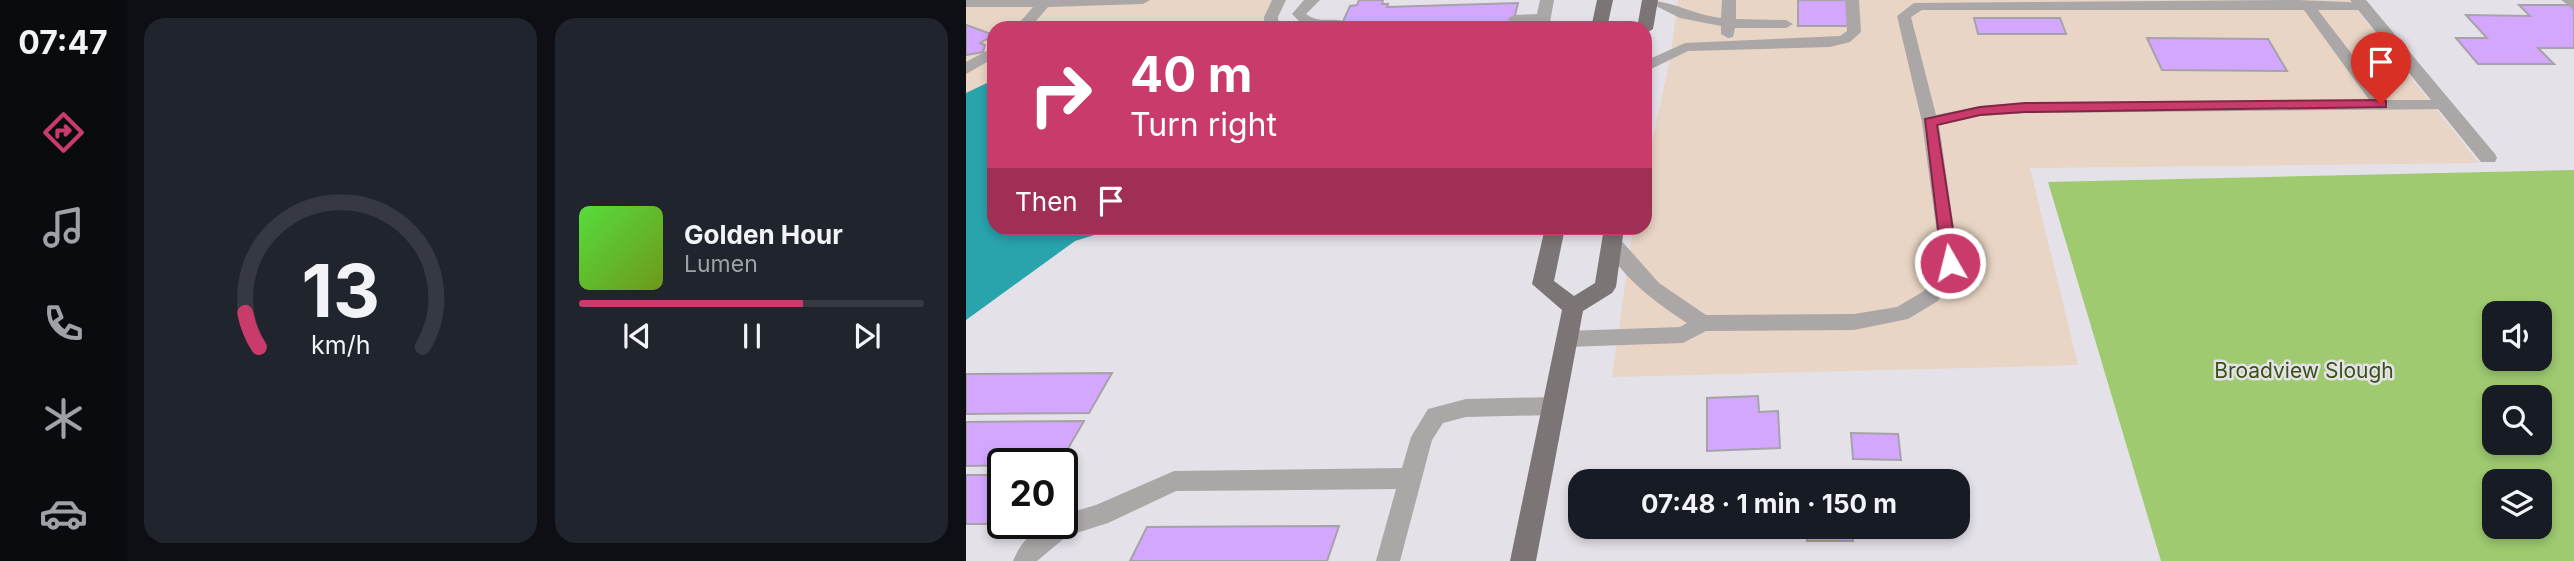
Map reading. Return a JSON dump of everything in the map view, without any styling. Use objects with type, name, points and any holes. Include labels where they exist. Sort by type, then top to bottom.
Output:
[{"type":"main road","points":[[1600,21],[1605,0]]},
{"type":"main road","points":[[1646,21],[1650,0]]},
{"type":"main road","points":[[1554,235],[1543,284],[1573,307]]},
{"type":"main road","points":[[1523,561],[1573,307],[1605,287],[1613,235]]},
{"type":"street","points":[[2361,3],[2488,158]]},
{"type":"lane","points":[[966,3],[1143,0]]},
{"type":"lane","points":[[1271,21],[1279,0]]},
{"type":"lane","points":[[1305,21],[1299,14],[1301,9],[1313,0]]},
{"type":"lane","points":[[1544,21],[1547,0]]},
{"type":"lane","points":[[1650,0],[1685,17],[1729,24],[1786,24]]},
{"type":"lane","points":[[1727,44],[1729,0]]},
{"type":"lane","points":[[1652,64],[1685,47],[1830,43],[1845,40],[1853,32],[1852,0]]},
{"type":"lane","points":[[2568,0],[2574,5]]},
{"type":"lane","points":[[1027,21],[1044,3]]},
{"type":"lane","points":[[2306,3],[2381,104]]},
{"type":"lane","points":[[1566,339],[1683,335],[1703,323],[1854,322],[1901,314],[1930,296],[1950,263],[1930,122],[1904,16],[1919,6],[2361,3]]},
{"type":"lane","points":[[1514,19],[1529,21]]},
{"type":"lane","points":[[966,69],[987,56]]},
{"type":"lane","points":[[1930,122],[1980,111],[2025,108],[2445,105]]},
{"type":"lane","points":[[1613,235],[1636,276],[1658,296],[1703,323]]},
{"type":"lane","points":[[1388,561],[1422,437],[1436,416],[1466,408],[1553,406]]},
{"type":"lane","points":[[1025,561],[1029,552],[1060,527],[1100,515],[1174,481],[1411,478]]},
{"type":"shaded area","points":[[966,0],[1284,0],[1271,21],[987,21],[987,235],[990,235],[966,275]]},
{"type":"shaded area","points":[[1678,0],[2349,0],[2479,163],[2030,168],[2078,365],[1612,377],[1632,235],[1652,235],[1652,142],[1670,60]]},
{"type":"green space","name":"Broadview Slough","points":[[2574,170],[2574,561],[2161,561],[2048,182]]},
{"type":"water","points":[[987,83],[987,235],[1094,235],[1075,241],[966,320],[966,93]]},
{"type":"building","points":[[1359,0],[1383,0],[1382,4],[1388,4],[1387,7],[1518,3],[1514,21],[1343,21],[1350,6],[1357,5]]},
{"type":"building","points":[[1798,0],[1847,0],[1849,26],[1798,26]]},
{"type":"building","points":[[2519,5],[2569,5],[2574,9],[2574,48],[2538,48],[2554,64],[2478,64],[2456,38],[2487,38],[2466,15],[2530,16]]},
{"type":"building","points":[[1974,18],[2060,18],[2066,34],[1978,34]]},
{"type":"building","points":[[966,25],[987,32],[987,39],[980,43],[985,45],[983,52],[966,55]]},
{"type":"building","points":[[2147,38],[2268,39],[2287,71],[2162,70]]},
{"type":"building","points":[[1112,373],[1089,413],[966,414],[966,374]]},
{"type":"building","points":[[1758,396],[1759,412],[1778,411],[1780,448],[1707,451],[1707,398]]},
{"type":"building","points":[[1084,421],[1068,448],[987,448],[987,466],[966,466],[966,422]]},
{"type":"building","points":[[1851,433],[1898,434],[1901,460],[1853,459]]},
{"type":"building","points":[[966,475],[987,475],[987,524],[966,524]]},
{"type":"building","points":[[1339,526],[1327,561],[1130,561],[1147,527]]},
{"type":"building","points":[[1853,539],[1853,541],[1807,541]]},
{"type":"route","points":[[1950,263],[1930,122],[1980,111],[2025,108],[2381,104]]}]
